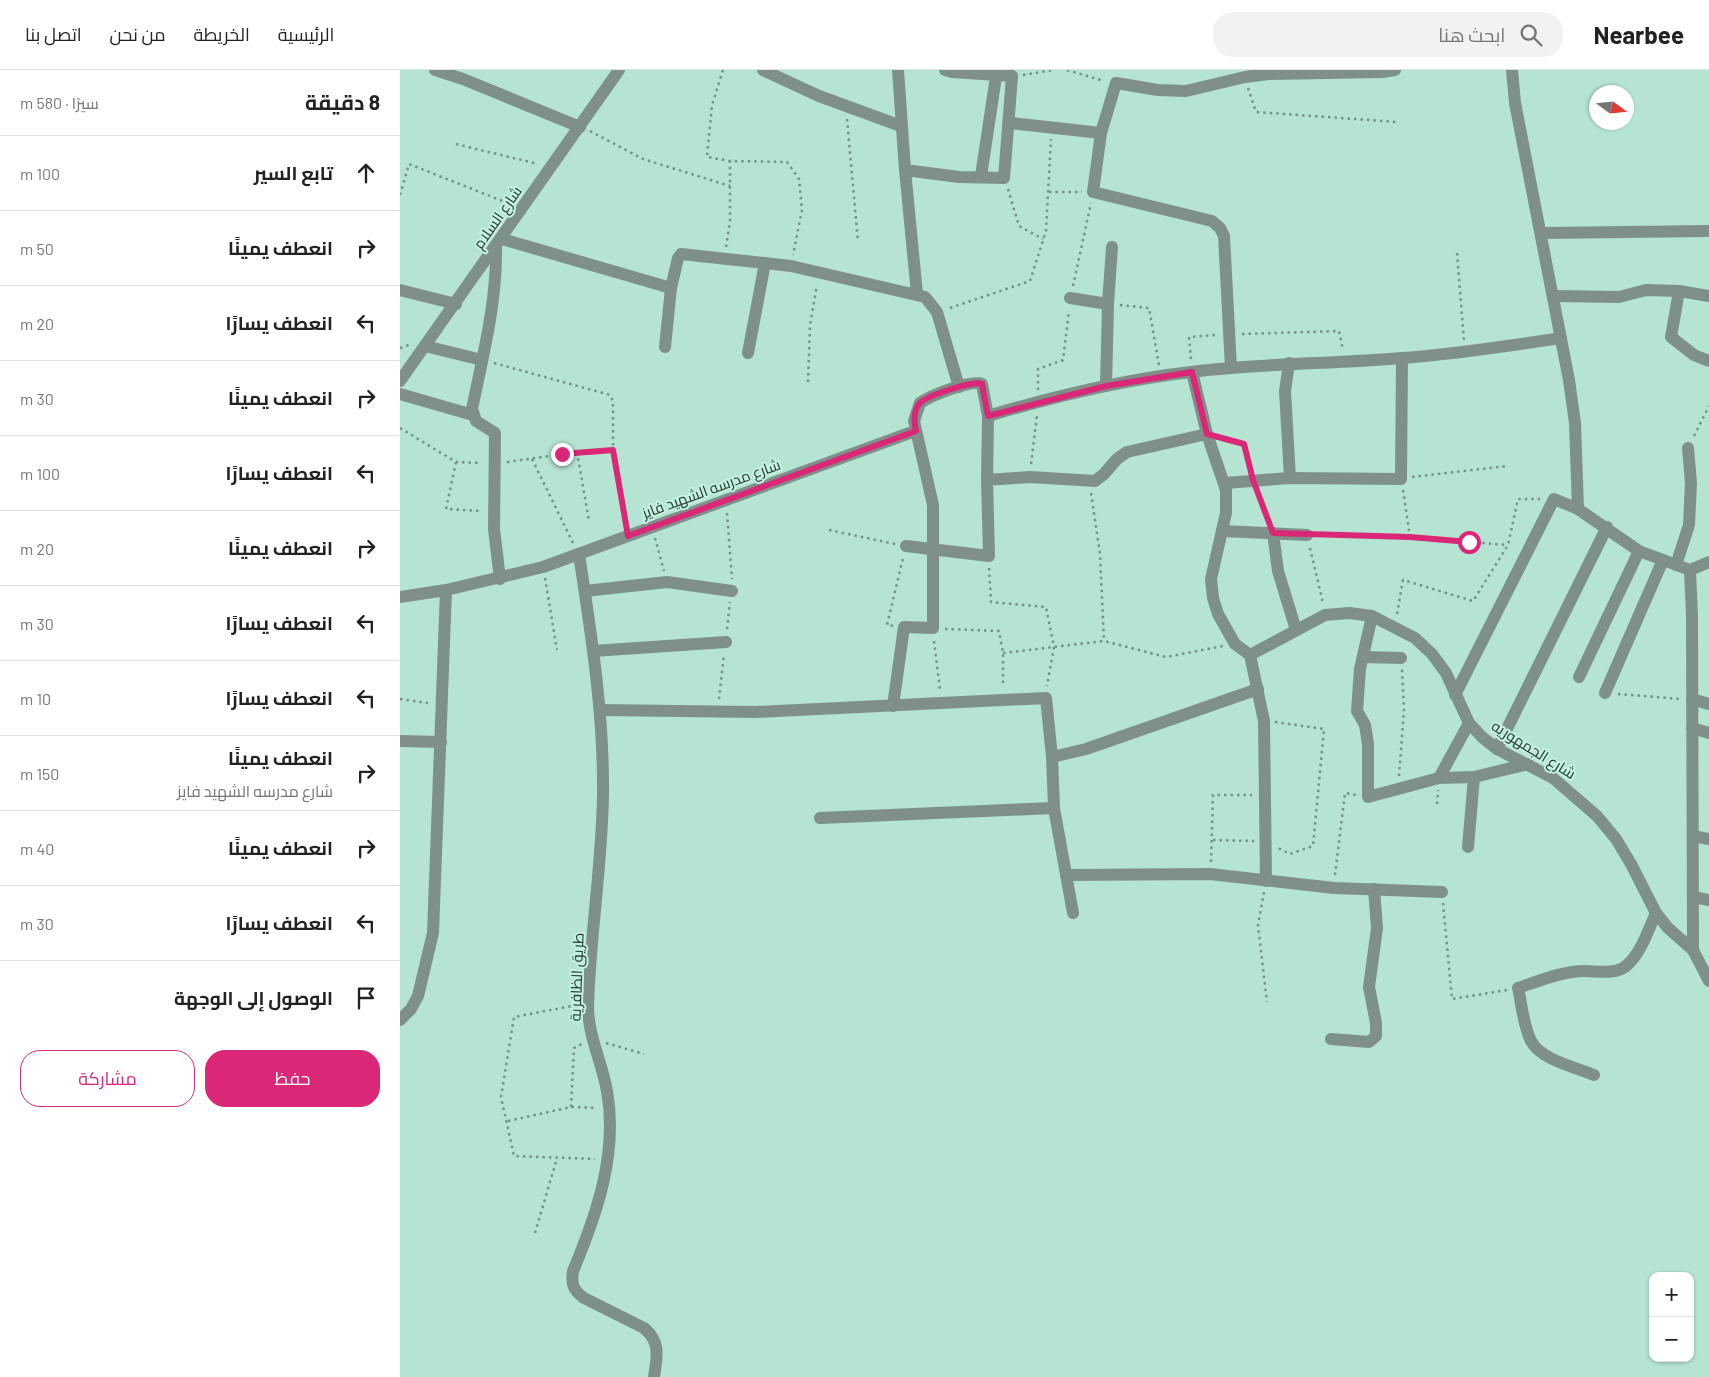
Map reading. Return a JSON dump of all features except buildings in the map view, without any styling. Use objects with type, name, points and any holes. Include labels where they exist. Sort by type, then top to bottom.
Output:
[{"type":"street","points":[[435,70],[465,74],[580,127]]},
{"type":"street","name":"شارع السلام","points":[[400,381],[552,168],[619,70]]},
{"type":"street","points":[[763,70],[846,107],[901,126]]},
{"type":"street","points":[[898,70],[904,170],[917,294]]},
{"type":"street","points":[[1231,368],[1224,236],[1217,225],[1212,221],[1094,192],[1101,133],[1116,83],[1158,90],[1186,91],[1244,77],[1294,72],[1383,72],[1395,70]]},
{"type":"street","points":[[1512,70],[1515,103],[1542,233],[1575,423],[1578,509]]},
{"type":"street","points":[[904,170],[959,177],[1004,178],[1010,123],[1012,76],[997,73],[950,71]]},
{"type":"street","points":[[981,176],[997,73]]},
{"type":"street","points":[[1010,123],[1101,133]]},
{"type":"street","points":[[1542,233],[1709,231]]},
{"type":"street","points":[[500,579],[494,546],[495,433],[476,421],[473,415],[492,308],[499,243],[671,288]]},
{"type":"street","points":[[1106,386],[1108,304],[1112,246]]},
{"type":"street","points":[[664,348],[671,288],[678,258],[681,254],[791,266],[917,294],[933,304],[960,387]]},
{"type":"street","points":[[748,353],[765,263]]},
{"type":"street","points":[[400,290],[456,304]]},
{"type":"street","points":[[1553,296],[1619,297],[1646,290],[1679,291],[1709,296]]},
{"type":"street","points":[[1679,291],[1671,338],[1694,355],[1709,361]]},
{"type":"street","points":[[1070,298],[1108,304]]},
{"type":"street","points":[[988,416],[1039,401],[1160,376],[1289,363],[1402,359],[1560,338]]},
{"type":"street","points":[[425,346],[482,360]]},
{"type":"street","points":[[1225,483],[1290,478],[1401,479],[1402,359]]},
{"type":"street","points":[[1289,363],[1285,391],[1290,478]]},
{"type":"street","points":[[1192,372],[1207,434],[1225,483],[1226,513],[1211,579],[1213,598],[1218,614],[1235,644],[1250,655],[1264,721],[1266,881]]},
{"type":"street","points":[[893,706],[904,627],[932,628],[933,549],[933,505],[916,431],[916,412],[920,403],[929,397],[977,382],[982,384],[988,416],[989,556],[933,549],[906,546]]},
{"type":"street","points":[[400,394],[473,415]]},
{"type":"street","name":"شارع مدرسه الشهيد فايز","points":[[400,597],[500,579],[543,567],[916,431]]},
{"type":"street","points":[[987,480],[1030,477],[1090,481],[1100,478],[1114,462],[1127,452],[1207,434]]},
{"type":"street","points":[[1676,565],[1689,525],[1690,484],[1688,448]]},
{"type":"street","points":[[1455,695],[1554,499],[1578,509],[1607,527],[1639,551],[1690,570],[1709,562]]},
{"type":"street","points":[[1497,749],[1607,527]]},
{"type":"street","points":[[1222,531],[1307,535]]},
{"type":"street","points":[[1273,533],[1278,571],[1296,630]]},
{"type":"street","points":[[1579,677],[1639,551]]},
{"type":"street","name":"طريق الظافرية","points":[[579,554],[600,710],[603,761],[601,838],[588,1003],[592,1039],[603,1074],[609,1109],[608,1159],[598,1204],[571,1281],[575,1292],[584,1298],[644,1328],[651,1334],[656,1343],[657,1351],[654,1377]]},
{"type":"street","points":[[1605,693],[1662,560]]},
{"type":"street","points":[[1690,570],[1692,616],[1693,950]]},
{"type":"street","points":[[585,591],[667,582],[732,591]]},
{"type":"street","points":[[400,1020],[411,1009],[418,996],[433,932],[446,590]]},
{"type":"street","name":"شارع الجمهوريه","points":[[1250,655],[1325,615],[1349,612],[1372,616],[1395,626],[1415,638],[1432,654],[1446,673],[1469,723],[1497,749],[1528,764],[1561,784],[1598,816],[1616,839],[1631,864],[1656,913],[1668,928],[1693,950],[1709,981]]},
{"type":"street","points":[[1372,616],[1363,656],[1357,713],[1365,725],[1368,744],[1368,797],[1439,778],[1474,777],[1528,764]]},
{"type":"street","points":[[593,651],[726,642]]},
{"type":"street","points":[[1363,656],[1401,658]]},
{"type":"street","points":[[1052,758],[1086,749],[1258,689]]},
{"type":"street","points":[[600,710],[718,712],[942,704],[1046,698],[1052,758],[1054,808],[1073,913]]},
{"type":"street","points":[[1692,699],[1709,704]]},
{"type":"street","points":[[1439,778],[1469,723]]},
{"type":"street","points":[[1692,728],[1709,733]]},
{"type":"street","points":[[400,741],[441,742]]},
{"type":"street","points":[[1468,847],[1474,777]]},
{"type":"street","points":[[820,818],[1054,808]]},
{"type":"street","points":[[1693,836],[1709,839]]},
{"type":"street","points":[[1066,875],[1210,874],[1334,888],[1442,892]]},
{"type":"street","points":[[1331,1039],[1369,1042],[1376,1036],[1376,1023],[1370,999],[1369,979],[1377,928],[1374,889]]},
{"type":"street","points":[[1694,897],[1709,900]]},
{"type":"street","points":[[1594,1075],[1548,1056],[1534,1046],[1526,1024],[1518,988],[1567,974],[1584,971],[1606,972],[1622,969],[1636,954],[1656,913]]},
{"type":"path","points":[[723,70],[712,105],[707,157],[730,161],[787,162],[799,179],[802,210],[791,266]]},
{"type":"path","points":[[1012,76],[1053,70]]},
{"type":"path","points":[[1067,70],[1095,80],[1116,83]]},
{"type":"path","points":[[1244,77],[1256,112],[1397,122]]},
{"type":"path","points":[[846,107],[858,242]]},
{"type":"path","points":[[580,127],[643,159],[730,186]]},
{"type":"path","points":[[937,312],[1030,281],[1044,239],[1051,128]]},
{"type":"path","points":[[456,144],[552,168]]},
{"type":"path","points":[[724,258],[730,221],[730,161]]},
{"type":"path","points":[[400,196],[409,164],[522,209]]},
{"type":"path","points":[[1004,178],[1019,226],[1044,239]]},
{"type":"path","points":[[1030,477],[1039,401],[1038,369],[1063,360],[1070,298],[1094,192],[1048,192]]},
{"type":"path","points":[[1457,253],[1464,352]]},
{"type":"path","points":[[808,382],[810,325],[820,272]]},
{"type":"path","points":[[1108,304],[1149,308],[1160,376]]},
{"type":"path","points":[[1192,372],[1189,336],[1339,330],[1345,361]]},
{"type":"path","points":[[482,360],[610,395],[613,401],[613,450],[628,536]]},
{"type":"path","points":[[1688,448],[1709,406]]},
{"type":"path","points":[[400,428],[456,462],[495,464],[577,452],[613,450]]},
{"type":"path","points":[[1207,434],[1244,444],[1253,480],[1273,533]]},
{"type":"path","points":[[577,452],[589,521]]},
{"type":"path","points":[[532,459],[579,554]]},
{"type":"path","points":[[456,462],[446,509],[493,512]]},
{"type":"path","points":[[1410,537],[1401,479],[1508,466]]},
{"type":"path","points":[[1090,481],[1100,554],[1104,641]]},
{"type":"path","points":[[1395,626],[1403,580],[1473,601],[1508,545],[1518,499],[1554,499]]},
{"type":"path","points":[[718,712],[732,591],[732,557],[726,500]]},
{"type":"path","points":[[652,527],[667,582]]},
{"type":"path","points":[[829,530],[906,546],[887,625],[904,627]]},
{"type":"path","points":[[1325,615],[1307,535],[1410,537],[1508,545]]},
{"type":"path","points":[[989,556],[991,602],[1046,608],[1054,647],[1046,698]]},
{"type":"path","points":[[543,567],[557,650]]},
{"type":"path","points":[[942,704],[932,628],[999,631],[1003,654],[1003,699]]},
{"type":"path","points":[[1003,654],[1104,641],[1166,657],[1235,644]]},
{"type":"path","points":[[1398,790],[1404,710],[1401,658]]},
{"type":"path","points":[[1605,693],[1692,699]]},
{"type":"path","points":[[400,699],[442,705]]},
{"type":"path","points":[[1213,840],[1266,841],[1290,854],[1313,846],[1324,729],[1264,721]]},
{"type":"path","points":[[1334,888],[1345,793],[1368,797]]},
{"type":"path","points":[[1210,874],[1213,840],[1213,794],[1265,794]]},
{"type":"path","points":[[1266,881],[1258,925],[1267,1002]]},
{"type":"path","points":[[1442,892],[1452,999],[1518,988]]},
{"type":"path","points":[[588,1003],[514,1017],[501,1097],[508,1121],[514,1156],[608,1159]]},
{"type":"path","points":[[571,1107],[574,1048],[592,1039],[644,1054]]},
{"type":"path","points":[[508,1121],[571,1107],[609,1109]]},
{"type":"path","points":[[535,1233],[557,1158]]},
{"type":"route","points":[[562,454],[613,450],[618,488],[628,536],[916,431],[914,421],[920,403],[929,397],[972,383],[982,384],[988,416],[1072,393],[1160,376],[1192,372],[1207,434],[1244,444],[1253,480],[1273,533],[1410,537],[1469,542]]}]
